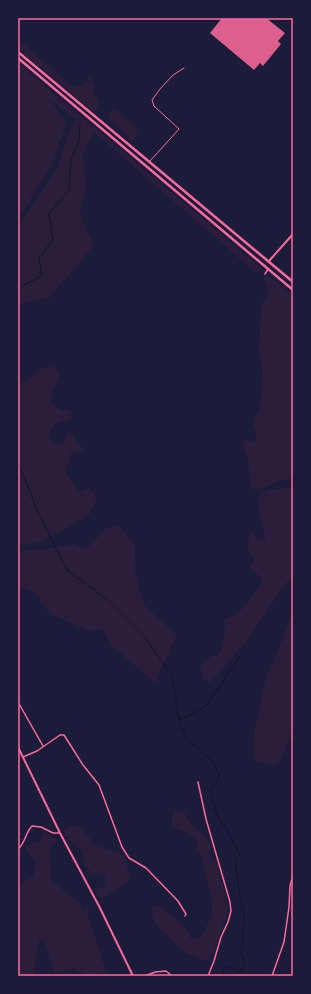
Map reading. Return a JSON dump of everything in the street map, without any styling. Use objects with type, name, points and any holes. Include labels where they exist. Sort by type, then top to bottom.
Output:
[{"type":"main road","points":[[18,52],[293,282]]},
{"type":"main road","points":[[18,58],[293,290]]},
{"type":"street","points":[[269,261],[293,234]]},
{"type":"street","points":[[265,274],[268,269]]},
{"type":"street","points":[[18,702],[43,746]]},
{"type":"street","points":[[23,757],[37,751],[60,735],[64,735],[98,786],[122,847],[129,858],[146,868],[178,901],[186,914],[185,916]]},
{"type":"street","points":[[18,747],[133,976]]},
{"type":"street","points":[[198,782],[206,819],[230,902],[231,911],[208,976]]},
{"type":"street","points":[[18,849],[21,847],[28,830],[32,826],[40,827],[53,833],[60,833]]},
{"type":"street","points":[[272,976],[284,942],[289,907],[290,886],[293,875]]},
{"type":"street","points":[[145,976],[155,972],[166,971],[172,976]]},
{"type":"lane","points":[[149,161],[179,129],[154,106],[152,100],[173,75],[184,68]]},
{"type":"shaded area","points":[[18,43],[26,46],[73,87],[83,86],[90,75],[95,86],[93,93],[99,100],[97,110],[94,112],[18,49]]},
{"type":"shaded area","points":[[18,63],[261,268],[261,272],[255,272],[94,132],[83,154],[86,187],[80,214],[94,246],[49,298],[20,304],[18,309],[18,231],[20,224],[57,168],[63,148],[75,119],[48,98],[67,122],[51,166],[18,219]]},
{"type":"shaded area","points":[[111,110],[116,110],[131,123],[138,134],[135,140],[131,140],[107,117]]},
{"type":"shaded area","points":[[263,277],[270,277],[293,295],[293,478],[278,481],[267,487],[251,490],[248,459],[242,445],[246,439],[255,442],[257,436],[253,426],[260,405],[263,377],[259,349],[261,305],[269,293]]},
{"type":"shaded area","points":[[55,367],[60,373],[50,402],[60,410],[71,411],[72,418],[54,424],[48,437],[57,445],[64,443],[69,431],[84,450],[71,453],[65,473],[79,492],[90,488],[97,498],[89,515],[64,530],[37,543],[18,545],[18,384],[27,381],[42,368]]},
{"type":"shaded area","points":[[293,487],[293,575],[248,639],[211,682],[204,680],[200,667],[213,655],[217,656],[220,652],[226,628],[223,621],[238,613],[251,598],[263,580],[249,567],[255,559],[248,552],[249,531],[259,540],[266,539],[257,497],[267,490]]},
{"type":"shaded area","points":[[118,526],[135,544],[134,570],[145,606],[177,636],[155,683],[112,646],[102,628],[92,632],[50,614],[34,592],[23,588],[18,591],[18,552],[73,544],[87,548],[105,529]]},
{"type":"shaded area","points":[[293,613],[293,725],[290,738],[279,763],[271,765],[254,759],[254,733],[266,678]]},
{"type":"shaded area","points":[[175,811],[185,813],[191,824],[206,837],[212,847],[208,853],[216,862],[226,897],[228,910],[214,952],[207,960],[199,959],[183,951],[161,930],[153,919],[151,908],[157,904],[176,918],[187,930],[191,939],[202,936],[212,915],[212,901],[204,866],[201,854],[196,849],[198,843],[190,834],[172,826],[172,818]]},
{"type":"shaded area","points":[[71,825],[80,826],[96,846],[124,854],[130,878],[127,883],[101,899],[96,893],[98,888],[105,886],[106,878],[102,872],[92,874],[84,865],[83,852],[67,837],[63,831]]},
{"type":"shaded area","points":[[43,832],[58,840],[49,848],[52,881],[68,895],[78,900],[83,910],[89,906],[88,916],[106,971],[93,976],[83,974],[75,968],[54,973],[45,941],[39,940],[36,956],[35,976],[18,976],[18,884],[33,877],[36,864],[25,846],[41,841]]},
{"type":"building","points":[[222,18],[266,18],[285,33],[278,41],[281,44],[263,66],[260,63],[254,70],[210,33]]},
{"type":"waterway","points":[[18,291],[24,285],[42,276],[39,258],[53,240],[49,214],[69,190],[71,159],[79,141],[80,124]]},
{"type":"waterway","points":[[18,463],[38,512],[67,570],[109,601],[144,636],[172,676],[179,720]]},
{"type":"waterway","points":[[224,976],[222,972],[225,967],[230,966],[240,973],[245,964],[241,953],[244,911],[240,898],[235,859],[240,854],[217,815],[210,791],[218,780],[219,775],[212,760],[187,739],[179,720],[206,706],[240,656]]}]
